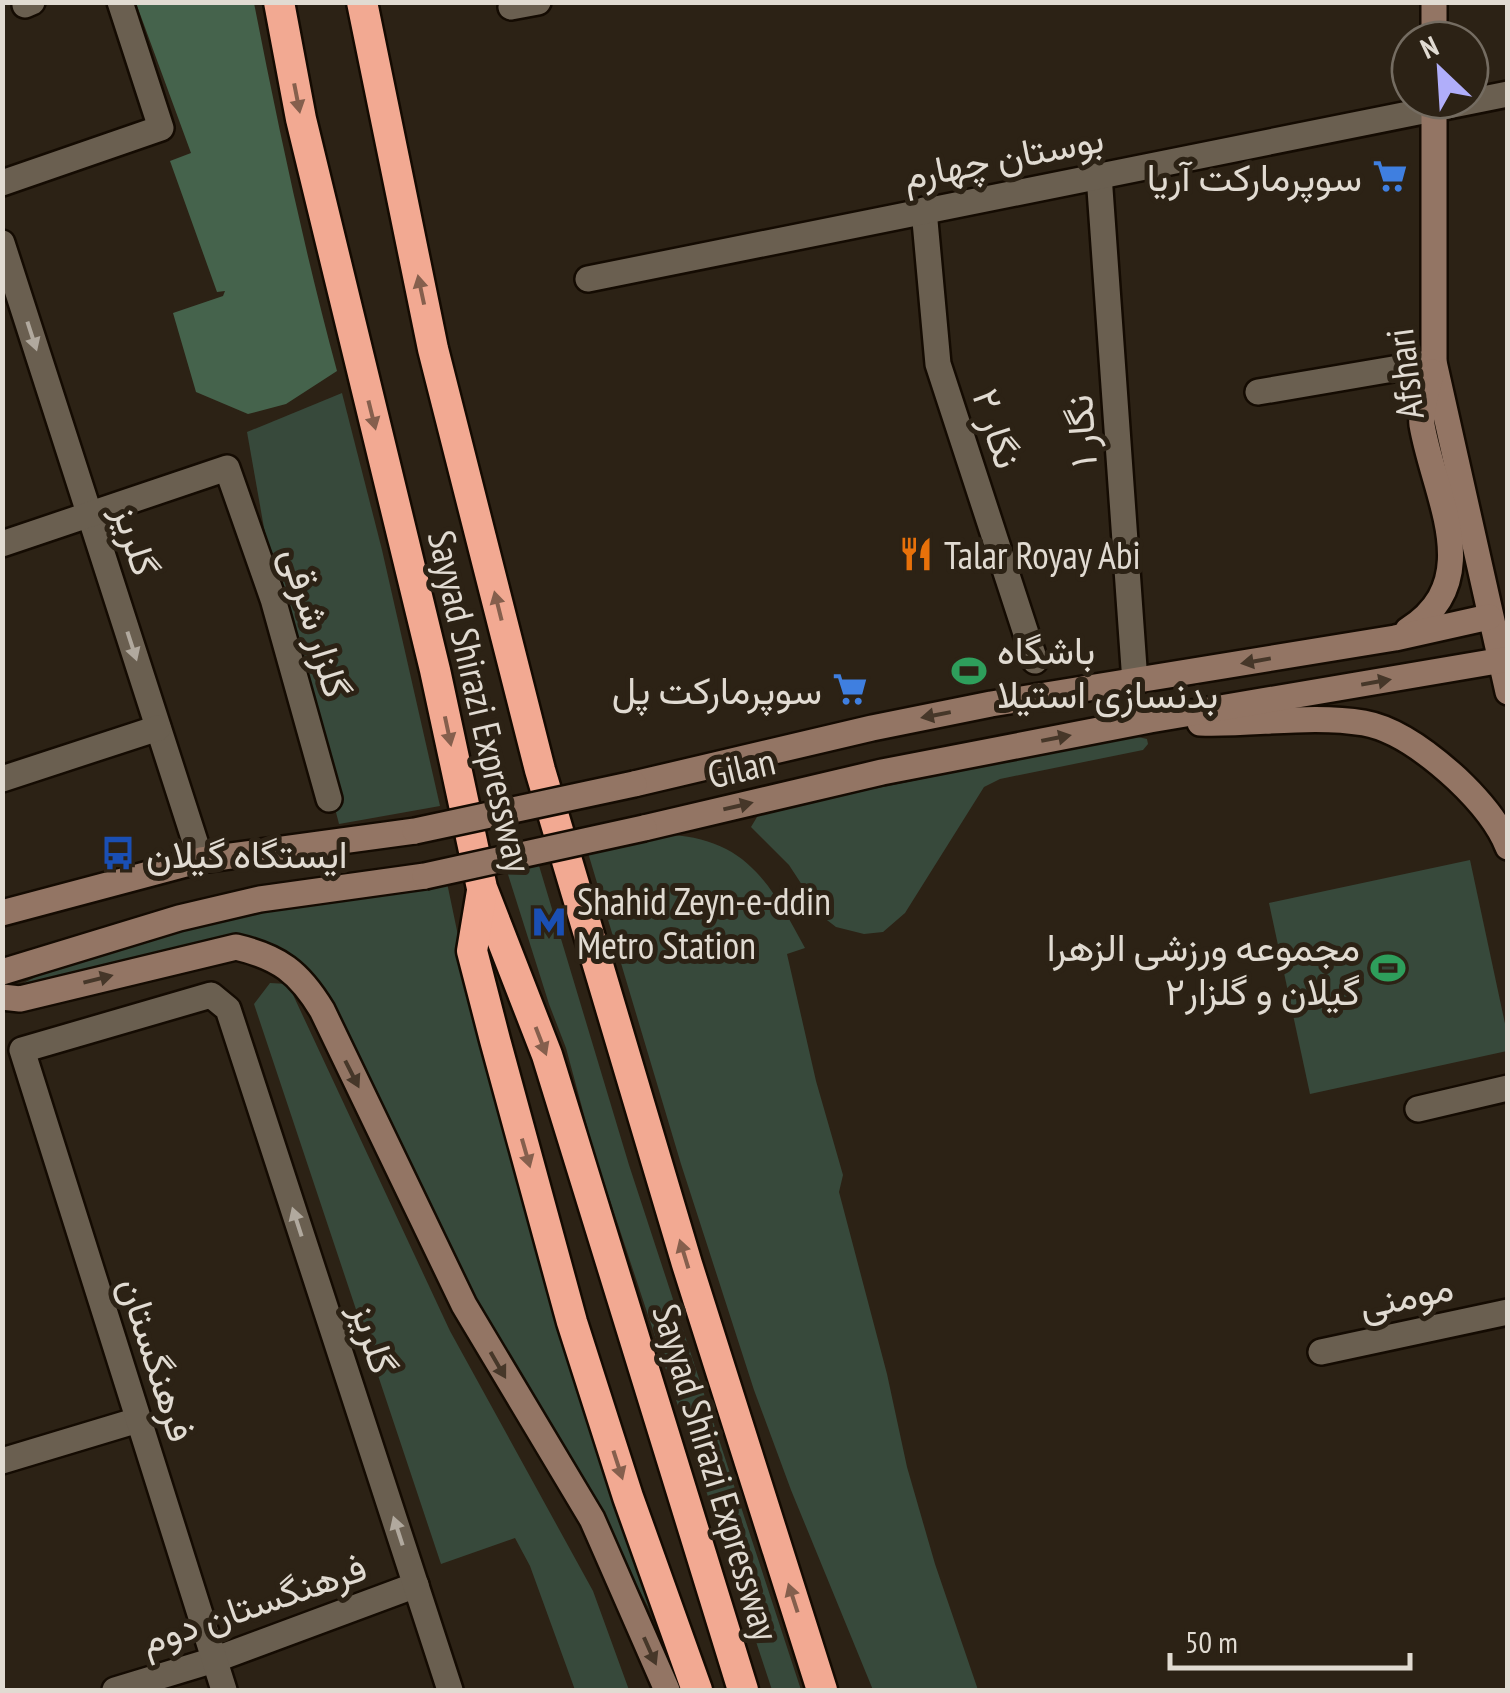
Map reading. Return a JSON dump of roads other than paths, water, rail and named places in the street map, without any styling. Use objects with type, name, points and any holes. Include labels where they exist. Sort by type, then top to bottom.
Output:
[{"type":"highway","name":"Sayyad Shirazi Expressway","points":[[280,2],[301,119],[435,670],[482,888],[547,1056],[743,1690]]},
{"type":"highway","name":"Sayyad Shirazi Expressway","points":[[362,2],[433,349],[540,770],[687,1264],[822,1690]]},
{"type":"highway","points":[[482,888],[472,951],[495,1040],[572,1322],[628,1497],[697,1690]]},
{"type":"main road","name":"Afshari","points":[[1434,120],[1434,362],[1508,692]]},
{"type":"main road","name":"Gilan","points":[[1395,638],[1429,616],[1444,597],[1450,569],[1450,531],[1421,420],[1434,362]]},
{"type":"main road","name":"Gilan","points":[[2,913],[201,860],[415,832],[872,728],[1044,694],[1395,638],[1490,616]]},
{"type":"main road","name":"Gilan","points":[[2,972],[144,928],[260,899],[425,876],[882,772],[1150,720],[1503,660]]},
{"type":"main road","points":[[1150,720],[1204,724],[1366,723],[1400,738],[1438,762],[1477,798],[1508,847]]},
{"type":"main road","points":[[2,996],[20,998],[236,947],[267,954],[308,986],[464,1305],[592,1519],[667,1690]]},
{"type":"street","points":[[2,183],[162,128],[120,2]]},
{"type":"street","points":[[511,8],[538,2]]},
{"type":"street","name":"بوستان چهارم","points":[[588,279],[1390,114]]},
{"type":"street","name":"نگار ۱","points":[[1099,175],[1136,682]]},
{"type":"street","name":"نگار ۲","points":[[924,210],[938,364],[1035,661]]},
{"type":"street","name":"گلریز","points":[[2,244],[201,860]]},
{"type":"street","points":[[1258,392],[1434,362]]},
{"type":"street","name":"گلزار شرقی","points":[[90,514],[227,468],[273,599],[328,799]]},
{"type":"street","points":[[2,544],[90,514]]},
{"type":"street","points":[[2,779],[158,728]]},
{"type":"street","name":"گلریز","points":[[22,1050],[212,995],[228,1009],[450,1690]]},
{"type":"street","name":"فرهنگستان","points":[[22,1050],[224,1690]]},
{"type":"street","points":[[1418,1109],[1508,1088]]},
{"type":"street","name":"مومنی","points":[[1321,1352],[1508,1312]]},
{"type":"street","points":[[2,1461],[138,1420]]},
{"type":"street","name":"فرهنگستان دوم","points":[[115,1690],[214,1660],[416,1585]]},
{"type":"place","name":"سوپرمارکت آریا","points":[[1390,176]]},
{"type":"place","name":"Talar Royay Abi","points":[[916,554]]},
{"type":"place","name":"باشگاه بدنسازی استیلا","points":[[969,671]]},
{"type":"place","name":"سوپرمارکت پل","points":[[850,689]]},
{"type":"place","name":"ایستگاه گیلان","points":[[118,853]]},
{"type":"place","name":"Shahid Zeyn-e-ddin Metro Station","points":[[549,922]]},
{"type":"place","name":"مجموعه ورزشی الزهرا گیلان و گلزار۲","points":[[1388,968]]}]
